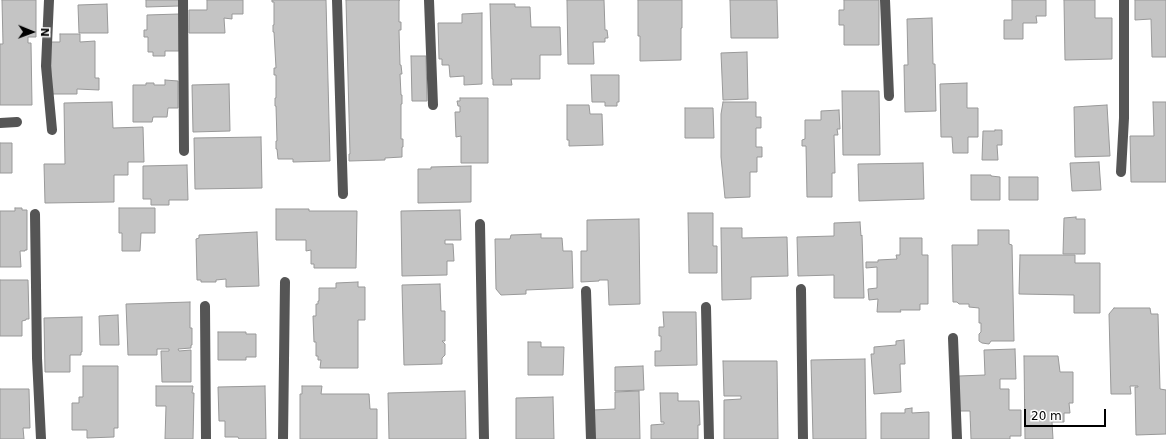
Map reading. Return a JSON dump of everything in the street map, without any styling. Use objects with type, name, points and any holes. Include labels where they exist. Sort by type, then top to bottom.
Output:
[{"type":"lane","points":[[49,0],[46,66],[52,130]]},
{"type":"lane","points":[[183,0],[184,151]]},
{"type":"lane","points":[[337,0],[342,194]]},
{"type":"lane","points":[[429,0],[433,105]]},
{"type":"lane","points":[[885,0],[889,96]]},
{"type":"lane","points":[[1121,172],[1124,118],[1124,0]]},
{"type":"lane","points":[[0,123],[17,122]]},
{"type":"lane","points":[[35,214],[37,358],[41,439]]},
{"type":"lane","points":[[480,224],[484,439]]},
{"type":"lane","points":[[283,439],[285,282]]},
{"type":"lane","points":[[801,289],[803,439]]},
{"type":"lane","points":[[586,291],[591,439]]},
{"type":"lane","points":[[205,306],[206,439]]},
{"type":"lane","points":[[706,307],[709,439]]},
{"type":"lane","points":[[953,338],[957,439]]},
{"type":"building","points":[[2,0],[36,0],[36,37],[28,37],[28,43],[31,43],[32,105],[0,105],[0,44],[3,44]]},
{"type":"building","points":[[146,0],[179,0],[179,6],[146,7]]},
{"type":"building","points":[[207,0],[243,0],[243,14],[232,14],[232,19],[224,18],[225,33],[189,33],[189,10],[207,10]]},
{"type":"building","points":[[272,0],[326,0],[330,161],[293,162],[293,159],[278,159],[276,149],[276,75],[274,75],[274,68],[276,68],[273,32],[274,2],[272,2]]},
{"type":"building","points":[[346,0],[399,0],[399,22],[401,22],[401,30],[399,30],[400,65],[402,74],[400,74],[402,95],[402,157],[385,158],[385,160],[349,161]]},
{"type":"building","points":[[567,0],[604,0],[605,30],[607,30],[608,38],[605,38],[605,42],[593,42],[594,64],[568,64]]},
{"type":"building","points":[[638,0],[682,0],[681,60],[640,61]]},
{"type":"building","points":[[730,0],[777,0],[778,38],[731,38]]},
{"type":"building","points":[[844,0],[879,0],[879,45],[844,45],[844,25],[839,25],[839,10],[844,10]]},
{"type":"building","points":[[1012,0],[1046,0],[1046,16],[1036,16],[1037,23],[1023,23],[1023,39],[1004,39],[1004,20],[1012,20]]},
{"type":"building","points":[[1064,0],[1095,0],[1095,18],[1112,18],[1112,59],[1065,60]]},
{"type":"building","points":[[1135,0],[1166,0],[1166,57],[1152,57],[1151,19],[1135,20]]},
{"type":"building","points":[[107,4],[108,33],[79,33],[78,5]]},
{"type":"building","points":[[490,4],[515,4],[515,7],[530,7],[531,27],[560,27],[561,55],[540,55],[540,79],[511,79],[512,85],[493,85]]},
{"type":"building","points":[[482,13],[482,84],[464,85],[464,76],[450,77],[449,65],[442,65],[442,59],[439,59],[438,23],[462,23],[462,14]]},
{"type":"building","points":[[179,14],[179,51],[165,51],[165,56],[153,56],[153,52],[148,52],[148,37],[144,37],[144,30],[147,30],[147,15]]},
{"type":"building","points":[[932,18],[936,111],[905,112],[904,65],[908,65],[907,19]]},
{"type":"building","points":[[60,34],[80,34],[80,42],[95,41],[95,78],[99,78],[99,90],[77,89],[77,94],[51,94],[51,42],[60,42]]},
{"type":"building","points":[[747,52],[748,99],[723,100],[721,53]]},
{"type":"building","points":[[411,56],[426,56],[427,101],[412,101]]},
{"type":"building","points":[[591,75],[619,75],[619,102],[617,102],[617,106],[605,106],[605,102],[592,102]]},
{"type":"building","points":[[165,80],[178,81],[178,108],[168,108],[167,117],[153,117],[152,122],[133,122],[133,85],[146,85],[146,83],[154,83],[154,85],[165,85]]},
{"type":"building","points":[[967,83],[967,108],[978,108],[978,137],[968,137],[968,153],[953,153],[952,137],[941,137],[940,84]]},
{"type":"building","points":[[229,84],[230,131],[193,132],[192,85]]},
{"type":"building","points":[[842,91],[879,91],[880,155],[843,155]]},
{"type":"building","points":[[460,98],[488,98],[488,163],[461,163],[461,136],[456,137],[455,112],[460,112],[460,106],[458,106],[457,101],[460,101]]},
{"type":"building","points":[[112,102],[113,128],[143,127],[144,162],[128,162],[128,175],[114,175],[114,202],[45,203],[44,164],[65,164],[64,103]]},
{"type":"building","points":[[723,102],[756,102],[756,117],[761,117],[761,128],[756,128],[756,147],[762,147],[762,157],[757,157],[757,172],[750,172],[750,197],[725,198],[721,157],[721,114]]},
{"type":"building","points":[[1153,102],[1166,102],[1166,182],[1131,182],[1130,136],[1154,136]]},
{"type":"building","points":[[567,105],[589,105],[590,114],[602,114],[603,145],[569,146],[569,140],[567,140]]},
{"type":"building","points":[[1107,105],[1110,156],[1075,157],[1074,107]]},
{"type":"building","points":[[685,108],[713,108],[714,138],[685,138]]},
{"type":"building","points":[[839,110],[840,129],[837,129],[838,135],[834,135],[835,173],[832,173],[832,197],[807,197],[806,146],[802,146],[802,140],[805,139],[805,120],[821,120],[821,111]]},
{"type":"building","points":[[1002,130],[1002,145],[997,145],[998,160],[982,160],[983,131]]},
{"type":"building","points":[[261,137],[262,188],[195,189],[194,138]]},
{"type":"building","points":[[0,143],[12,143],[12,173],[0,173]]},
{"type":"building","points":[[1099,162],[1101,190],[1072,191],[1070,163]]},
{"type":"building","points":[[923,163],[924,199],[859,201],[858,164]]},
{"type":"building","points":[[187,165],[188,200],[169,200],[169,205],[151,205],[151,199],[143,199],[143,166]]},
{"type":"building","points":[[471,166],[471,202],[418,203],[418,169],[431,169],[431,167]]},
{"type":"building","points":[[971,175],[991,175],[1000,177],[1000,200],[971,200]]},
{"type":"building","points":[[1009,177],[1038,177],[1038,200],[1009,200]]},
{"type":"building","points":[[15,208],[27,210],[27,250],[20,251],[21,267],[0,267],[0,211],[15,211]]},
{"type":"building","points":[[119,208],[155,208],[155,233],[141,233],[140,251],[122,251],[122,233],[119,233]]},
{"type":"building","points":[[276,209],[357,211],[356,268],[314,268],[314,264],[311,264],[311,250],[306,251],[306,240],[276,240]]},
{"type":"building","points":[[460,210],[461,240],[445,240],[445,244],[453,244],[454,261],[447,261],[447,275],[402,276],[401,211]]},
{"type":"building","points":[[688,213],[713,213],[713,246],[717,246],[717,273],[689,273]]},
{"type":"building","points":[[1076,217],[1076,219],[1085,219],[1085,254],[1063,254],[1064,218]]},
{"type":"building","points":[[639,219],[640,304],[609,305],[608,280],[581,282],[581,251],[587,251],[587,220]]},
{"type":"building","points":[[860,222],[861,236],[862,235],[864,298],[834,298],[834,275],[798,276],[797,237],[834,236],[834,223]]},
{"type":"building","points":[[721,228],[742,228],[742,238],[787,237],[788,276],[751,277],[751,299],[722,300]]},
{"type":"building","points":[[978,230],[1009,230],[1009,244],[1012,245],[1014,341],[991,341],[989,344],[982,343],[979,341],[981,323],[979,323],[979,308],[969,307],[969,304],[959,304],[957,302],[953,302],[952,245],[978,245]]},
{"type":"building","points":[[257,232],[259,286],[226,287],[226,279],[216,280],[216,282],[201,282],[201,280],[197,280],[196,239],[199,238],[199,235]]},
{"type":"building","points":[[541,234],[541,238],[562,238],[563,251],[572,251],[573,288],[526,290],[526,294],[501,295],[496,289],[495,239],[510,239],[511,235]]},
{"type":"building","points":[[900,238],[922,238],[922,255],[928,255],[928,304],[920,304],[920,310],[877,312],[878,299],[869,300],[868,289],[877,288],[877,267],[866,268],[866,262],[897,259],[896,255],[900,255]]},
{"type":"building","points":[[1020,255],[1075,255],[1075,263],[1100,263],[1100,313],[1074,313],[1074,295],[1019,294]]},
{"type":"building","points":[[0,280],[28,280],[29,319],[22,321],[22,336],[0,336]]},
{"type":"building","points":[[358,282],[358,287],[365,287],[365,320],[358,320],[358,368],[320,368],[321,360],[318,360],[318,356],[316,356],[316,342],[314,342],[313,316],[316,316],[316,304],[318,304],[319,301],[319,288],[336,288],[336,283]]},
{"type":"building","points":[[440,284],[441,311],[445,311],[445,341],[442,341],[445,344],[445,355],[442,358],[442,364],[404,365],[402,285]]},
{"type":"building","points":[[190,302],[190,328],[192,328],[192,345],[191,348],[178,349],[179,351],[191,350],[191,382],[162,382],[161,351],[169,351],[169,349],[157,349],[157,355],[128,355],[126,304]]},
{"type":"building","points":[[1114,308],[1150,308],[1151,314],[1158,314],[1160,389],[1166,390],[1166,434],[1136,435],[1135,387],[1138,386],[1130,386],[1131,394],[1111,394],[1109,314]]},
{"type":"building","points":[[663,312],[696,312],[697,365],[655,366],[655,351],[661,351],[661,336],[659,336],[659,327],[664,327]]},
{"type":"building","points":[[118,315],[119,345],[100,345],[99,316]]},
{"type":"building","points":[[82,317],[82,352],[81,355],[70,355],[70,372],[45,372],[44,318]]},
{"type":"building","points":[[218,332],[246,332],[246,334],[256,334],[256,357],[246,357],[246,360],[218,360]]},
{"type":"building","points":[[904,340],[905,364],[900,364],[901,392],[874,394],[871,354],[874,354],[874,347],[896,345],[896,341]]},
{"type":"building","points":[[528,342],[541,342],[541,347],[564,347],[563,375],[528,375]]},
{"type":"building","points":[[1015,349],[1016,379],[1000,379],[1000,389],[1009,389],[1009,410],[1021,410],[1021,436],[1010,436],[1010,439],[971,439],[970,411],[959,411],[959,376],[985,375],[984,350]]},
{"type":"building","points":[[1024,356],[1058,356],[1060,372],[1073,372],[1073,403],[1069,403],[1070,413],[1064,413],[1064,422],[1052,422],[1053,439],[1025,439]]},
{"type":"building","points":[[865,359],[866,439],[813,439],[811,360]]},
{"type":"building","points":[[723,361],[777,361],[778,439],[724,439],[724,400],[741,399],[741,396],[724,396]]},
{"type":"building","points":[[83,366],[118,366],[118,428],[114,428],[114,437],[87,438],[87,430],[72,430],[72,403],[79,403],[79,397],[83,397]]},
{"type":"building","points":[[643,366],[644,390],[615,391],[615,367]]},
{"type":"building","points":[[156,386],[193,386],[193,439],[165,439],[166,406],[156,406]]},
{"type":"building","points":[[265,386],[266,439],[239,439],[238,437],[225,437],[225,421],[219,421],[218,387]]},
{"type":"building","points":[[302,386],[322,386],[321,394],[369,394],[370,409],[377,409],[377,439],[300,439],[300,394],[302,394]]},
{"type":"building","points":[[0,389],[29,389],[30,428],[23,428],[24,439],[0,439]]},
{"type":"building","points":[[465,391],[466,439],[389,439],[388,393]]},
{"type":"building","points":[[639,391],[640,439],[593,439],[593,410],[615,409],[615,392]]},
{"type":"building","points":[[660,393],[678,393],[678,401],[699,401],[700,425],[698,425],[698,439],[651,439],[651,425],[664,424],[664,422],[661,422]]},
{"type":"building","points":[[553,397],[554,439],[516,439],[516,398]]},
{"type":"building","points":[[912,408],[912,413],[929,412],[929,439],[881,439],[881,413],[905,413],[905,409]]}]
